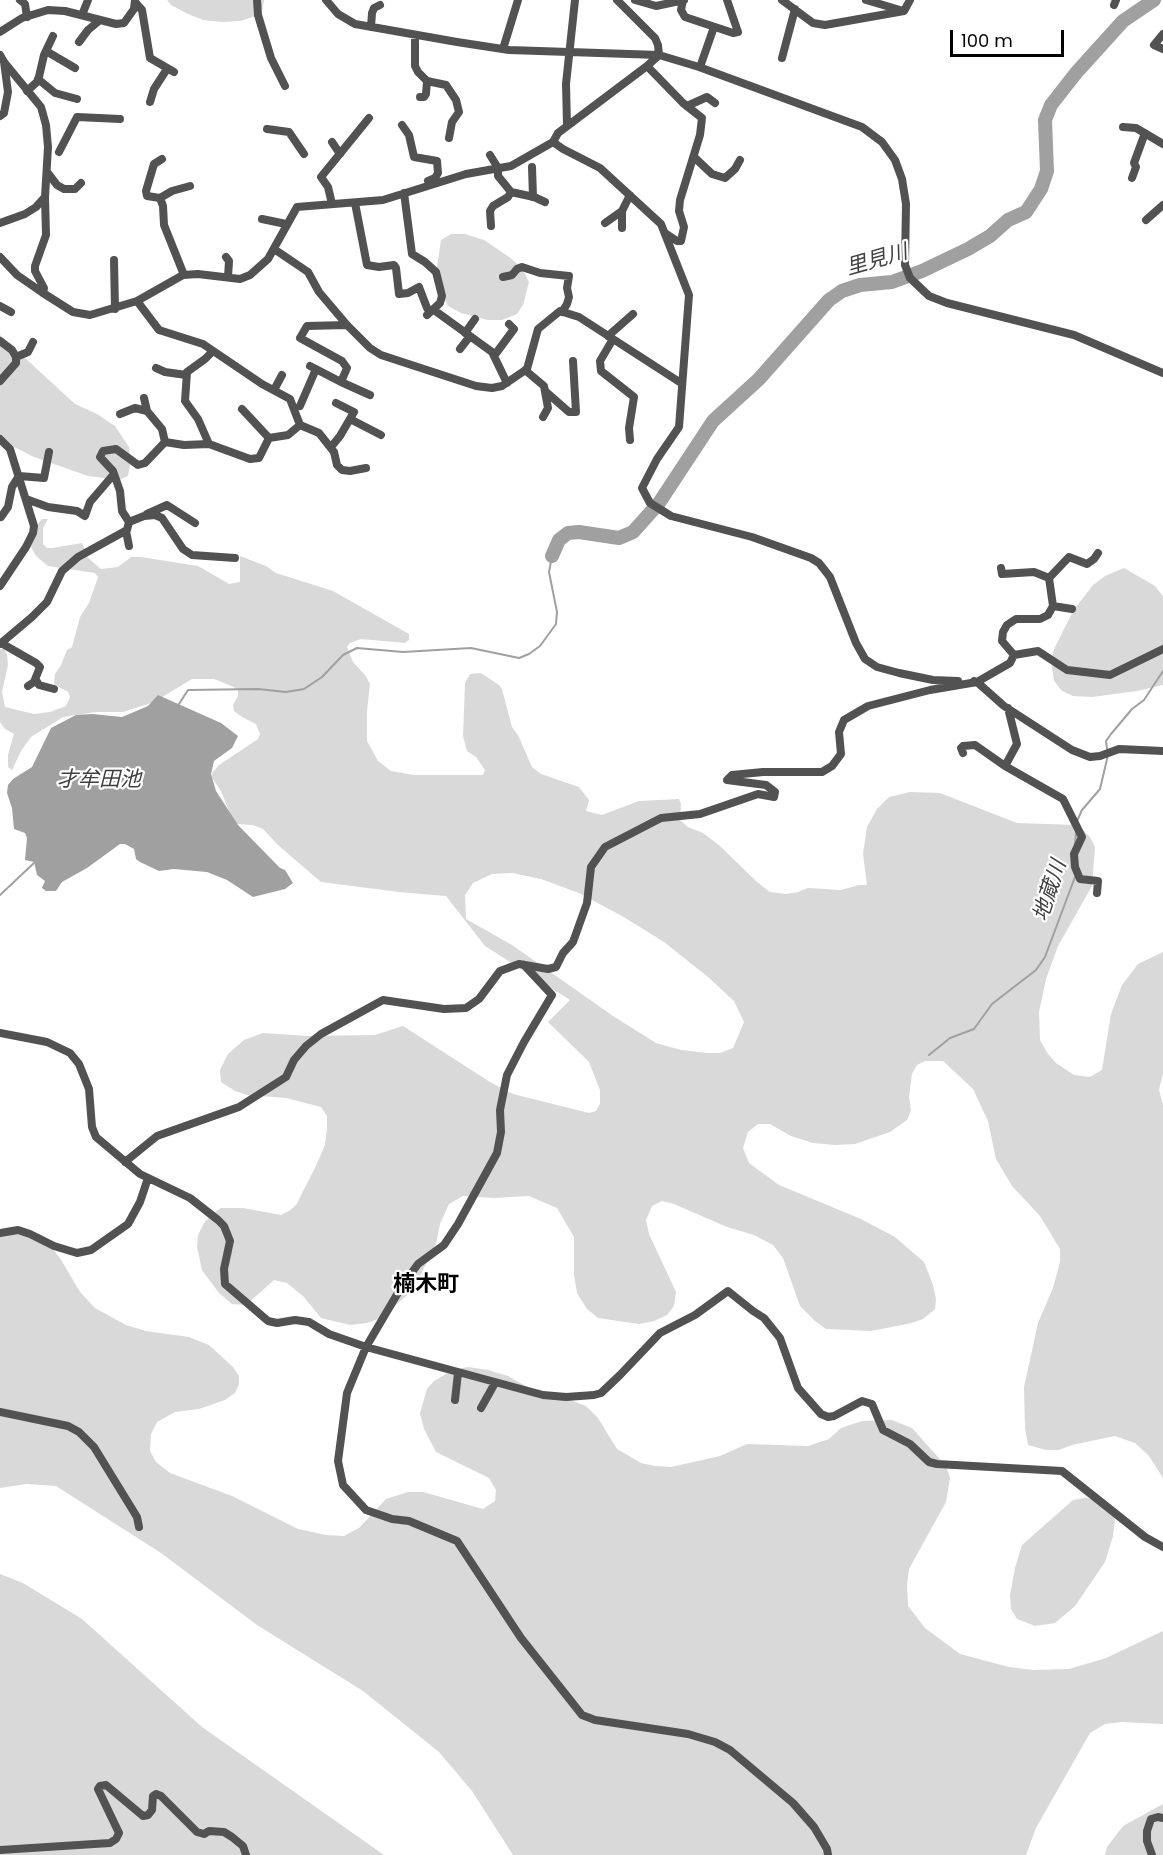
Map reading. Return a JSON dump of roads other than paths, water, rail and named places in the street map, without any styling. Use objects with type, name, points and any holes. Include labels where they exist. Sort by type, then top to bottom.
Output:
[{"type":"street","points":[[20,0],[25,4],[27,16]]},
{"type":"street","points":[[82,15],[88,0]]},
{"type":"street","points":[[257,0],[258,15],[271,58],[285,86]]},
{"type":"street","points":[[326,0],[338,15],[355,24],[415,35],[503,49],[659,55],[700,67],[862,127],[882,142],[895,160],[902,179],[906,204],[905,265],[910,278],[929,296],[946,303],[1074,334],[1163,373]]},
{"type":"street","points":[[503,49],[518,0]]},
{"type":"street","points":[[567,125],[566,84],[575,0]]},
{"type":"street","points":[[617,0],[655,38],[659,55]]},
{"type":"street","points":[[635,0],[656,6],[681,0],[681,10],[685,17],[734,33],[738,32],[727,0]]},
{"type":"street","points":[[782,0],[813,23],[825,25],[904,11]]},
{"type":"street","points":[[866,0],[904,11]]},
{"type":"street","points":[[904,11],[910,0]]},
{"type":"street","points":[[135,1],[142,10],[150,58],[171,70],[154,89],[150,102]]},
{"type":"street","points":[[124,23],[134,9],[135,1]]},
{"type":"street","points":[[371,27],[374,8],[380,5]]},
{"type":"street","points":[[782,58],[795,9]]},
{"type":"street","points":[[0,32],[27,16],[48,10],[65,11],[116,24],[143,22]]},
{"type":"street","points":[[79,42],[100,20]]},
{"type":"street","points":[[700,67],[714,27]]},
{"type":"street","points":[[1163,34],[1152,46],[1163,49]]},
{"type":"street","points":[[415,35],[415,66],[418,72],[428,81],[446,85],[456,100],[459,112],[452,122],[449,138]]},
{"type":"street","points":[[27,91],[39,79],[46,51],[53,36]]},
{"type":"street","points":[[46,51],[75,68]]},
{"type":"street","points":[[0,257],[17,275],[43,293],[73,312],[90,315],[137,301],[184,275],[198,274],[240,279],[262,266],[297,207],[383,200],[465,174],[511,166],[553,142],[558,133],[567,125],[659,55]]},
{"type":"street","points":[[2,58],[41,107],[46,125],[48,156],[45,197],[46,235],[35,266],[35,271],[44,288],[43,293]]},
{"type":"street","points":[[0,116],[4,113],[3,104],[8,92],[2,58]]},
{"type":"street","points":[[647,66],[702,118],[700,135],[680,200],[679,211],[684,227],[681,241],[665,233]]},
{"type":"street","points":[[39,79],[55,93],[77,99]]},
{"type":"street","points":[[420,97],[424,97],[426,93],[428,81]]},
{"type":"street","points":[[687,106],[707,97],[715,103]]},
{"type":"street","points":[[48,156],[61,152],[77,117],[104,122],[120,119]]},
{"type":"street","points":[[332,204],[328,187],[321,177],[369,118]]},
{"type":"street","points":[[402,125],[409,135],[414,157],[437,161],[438,173],[435,178],[426,182],[426,186]]},
{"type":"street","points":[[1123,127],[1136,128],[1163,144]]},
{"type":"street","points":[[267,129],[289,132],[304,154]]},
{"type":"street","points":[[1132,178],[1136,167],[1134,163],[1145,134]]},
{"type":"street","points":[[332,142],[340,154]]},
{"type":"street","points":[[553,142],[600,168],[661,224],[688,295],[679,428],[657,459],[642,488],[650,503],[671,516],[752,537],[819,563],[830,578],[856,643],[865,659],[877,667],[924,679],[977,682],[1008,708],[1071,750],[1090,757],[1119,749],[1163,751]]},
{"type":"street","points":[[490,155],[498,168],[498,176],[511,192],[533,196],[545,202]]},
{"type":"street","points":[[694,157],[712,174],[725,178],[735,169],[740,160]]},
{"type":"street","points":[[158,159],[143,191],[147,196],[160,198],[172,191],[190,186]]},
{"type":"street","points":[[532,167],[533,196]]},
{"type":"street","points":[[47,171],[57,185],[64,189],[75,189],[81,183]]},
{"type":"street","points":[[491,226],[490,211],[511,192]]},
{"type":"street","points":[[404,194],[412,254],[436,272],[442,296],[440,303],[429,311]]},
{"type":"street","points":[[622,228],[622,211],[630,195]]},
{"type":"street","points":[[0,223],[25,214],[45,197]]},
{"type":"street","points":[[160,198],[164,225],[184,275]]},
{"type":"street","points":[[355,203],[367,265],[379,267],[394,265],[399,294],[408,293],[419,287],[429,311],[492,352],[507,383]]},
{"type":"street","points":[[1146,220],[1161,209]]},
{"type":"street","points":[[605,223],[622,211]]},
{"type":"street","points":[[262,219],[286,225]]},
{"type":"street","points":[[274,249],[308,272],[319,292],[347,325],[370,348],[381,355],[476,386],[492,388],[507,383],[525,370],[530,361],[538,328],[560,311],[579,317],[681,382]]},
{"type":"street","points":[[226,256],[229,261],[228,278]]},
{"type":"street","points":[[114,260],[115,309]]},
{"type":"street","points":[[507,278],[516,269],[528,266],[540,273],[569,276],[567,304],[562,312]]},
{"type":"street","points":[[137,301],[159,330],[203,344],[261,384],[290,399],[300,425],[319,433],[331,447],[337,465],[342,470],[366,468]]},
{"type":"street","points":[[0,306],[11,312]]},
{"type":"street","points":[[633,314],[610,337],[600,361],[602,371],[634,398],[629,428],[633,436]]},
{"type":"street","points":[[460,350],[475,319]]},
{"type":"street","points":[[341,382],[346,368],[342,361],[300,338],[307,326],[347,325]]},
{"type":"street","points":[[494,356],[514,328]]},
{"type":"street","points":[[0,340],[16,357],[16,363],[0,381]]},
{"type":"street","points":[[16,357],[28,352],[33,342]]},
{"type":"street","points":[[209,444],[198,418],[185,401],[186,375],[213,351]]},
{"type":"street","points":[[544,391],[569,412],[576,412],[573,361]]},
{"type":"street","points":[[300,406],[313,368],[370,395]]},
{"type":"street","points":[[525,370],[544,386],[548,408],[543,417]]},
{"type":"street","points":[[159,372],[186,375]]},
{"type":"street","points":[[274,390],[282,375]]},
{"type":"street","points":[[144,398],[147,411],[162,429],[165,442]]},
{"type":"street","points":[[331,447],[354,412],[336,403]]},
{"type":"street","points":[[120,414],[135,408],[147,411]]},
{"type":"street","points":[[242,409],[269,438]]},
{"type":"street","points":[[350,419],[381,435]]},
{"type":"street","points":[[269,438],[288,435],[300,425]]},
{"type":"street","points":[[165,442],[184,445],[209,444],[255,460],[261,455],[269,438]]},
{"type":"street","points":[[0,439],[10,449],[34,526],[33,534],[11,560],[0,586]]},
{"type":"street","points":[[129,522],[122,511],[120,490],[114,474],[100,457],[104,451],[116,449],[138,465],[145,463],[165,442]]},
{"type":"street","points":[[0,454],[10,449]]},
{"type":"street","points":[[19,476],[44,478],[49,452]]},
{"type":"street","points":[[26,499],[48,507],[77,511],[85,516],[90,502],[114,474]]},
{"type":"street","points":[[1,517],[8,507],[12,487],[19,476]]},
{"type":"street","points":[[129,546],[126,531],[129,522],[167,505],[195,523]]},
{"type":"street","points":[[144,516],[155,515],[162,518],[183,549],[192,555],[235,558]]},
{"type":"street","points":[[28,686],[36,680],[40,667],[1,644],[47,602],[62,572],[78,557],[126,531]]},
{"type":"street","points":[[1049,578],[1069,557],[1087,564],[1094,560],[1098,553]]},
{"type":"street","points":[[1001,568],[1002,573],[1034,572],[1049,578]]},
{"type":"street","points":[[1014,655],[1002,641],[1003,632],[1007,625],[1016,620],[1040,620],[1048,615],[1053,606],[1049,578]]},
{"type":"street","points":[[1053,606],[1072,609]]},
{"type":"street","points":[[1014,655],[1038,651],[1067,670],[1110,675],[1163,649]]},
{"type":"street","points":[[125,1162],[157,1136],[239,1107],[285,1077],[294,1060],[321,1034],[383,1000],[444,1009],[466,1008],[479,999],[500,971],[519,964],[548,969],[556,967],[563,953],[573,942],[587,903],[591,867],[605,847],[661,818],[700,814],[758,794],[774,797],[775,792],[766,785],[727,780],[732,775],[763,772],[822,772],[832,766],[841,753],[839,732],[844,720],[868,706],[930,690],[977,682],[1010,663],[1014,655]]},
{"type":"street","points":[[36,680],[39,685],[54,689]]},
{"type":"street","points":[[1005,766],[1017,744],[1008,708]]},
{"type":"street","points":[[963,753],[961,748],[963,746],[975,745],[1005,766],[1063,799],[1082,837],[1074,854],[1075,867],[1080,879],[1098,881],[1097,893]]},
{"type":"street","points":[[524,965],[552,995],[507,1074],[500,1110],[501,1132],[497,1153],[444,1245],[418,1264],[402,1286],[366,1347],[347,1393],[338,1461],[344,1485],[366,1510],[392,1519],[409,1521],[457,1541],[522,1638],[582,1715],[595,1720],[688,1734],[723,1746],[756,1770],[793,1803],[814,1827],[828,1855]]},
{"type":"street","points":[[0,1033],[47,1042],[70,1053],[79,1064],[89,1089],[92,1127],[96,1137],[148,1178],[208,1210],[224,1226],[230,1241],[224,1269],[225,1284],[268,1321],[309,1322],[329,1334],[366,1347],[495,1383],[543,1395],[566,1397],[601,1393],[660,1333],[695,1315],[728,1291],[764,1318],[780,1338],[798,1388],[821,1414],[828,1417],[834,1416],[862,1401],[872,1404],[883,1430],[910,1444],[929,1462],[951,1466],[1062,1471],[1145,1537],[1163,1547]]},
{"type":"street","points":[[0,1233],[18,1230],[54,1246],[77,1253],[91,1250],[128,1224],[140,1202],[148,1178]]},
{"type":"street","points":[[455,1400],[458,1373]]},
{"type":"street","points":[[481,1408],[495,1383]]},
{"type":"street","points":[[0,1412],[68,1426],[79,1432],[94,1447],[137,1517],[139,1527]]},
{"type":"street","points":[[0,1850],[110,1843],[116,1839],[118,1833],[98,1789],[106,1785],[143,1816],[148,1815],[152,1810],[153,1796],[156,1794],[161,1796],[197,1832],[204,1834],[209,1831],[224,1832],[243,1846],[246,1855]]},
{"type":"street","points":[[1152,1855],[1147,1841],[1147,1832],[1151,1819],[1163,1818]]},
{"type":"water","name":"才牟田池","points":[[158,695],[221,723],[238,736],[232,748],[214,761],[211,774],[216,791],[238,825],[280,868],[285,870],[293,883],[285,889],[253,897],[227,880],[207,872],[174,869],[159,871],[136,859],[134,849],[125,844],[120,844],[87,868],[62,882],[56,891],[46,891],[42,888],[45,881],[37,875],[34,862],[25,860],[27,838],[25,833],[14,829],[12,808],[7,793],[8,785],[32,767],[51,728],[76,715],[122,717],[148,706]]},
{"type":"waterway","name":"里見川","points":[[552,556],[559,540],[568,533],[579,532],[619,538],[633,532],[659,503],[713,421],[759,379],[829,300],[842,291],[860,285],[892,282],[922,271],[968,249],[990,236],[1008,220],[1026,212],[1041,189],[1047,171],[1045,120],[1051,105],[1076,73],[1123,21],[1154,0]]},
{"type":"waterway","points":[[179,704],[188,690],[258,689],[286,692],[304,689],[322,677],[343,655],[357,648],[403,652],[471,648],[519,658],[540,646],[556,624],[557,612],[549,572],[552,556]]},
{"type":"waterway","name":"地蔵川","points":[[1107,749],[1106,741],[1111,734],[1132,709],[1144,700],[1163,671]]},
{"type":"waterway","name":"地蔵川","points":[[1077,821],[1082,810],[1100,789],[1108,755]]},
{"type":"waterway","name":"地蔵川","points":[[1075,845],[1076,833]]},
{"type":"waterway","points":[[0,895],[35,862]]},
{"type":"waterway","name":"地蔵川","points":[[929,1055],[950,1038],[974,1029],[992,1004],[1036,970],[1045,957],[1075,877]]},
{"type":"district","name":"楠木町","points":[[426,1285]]}]
